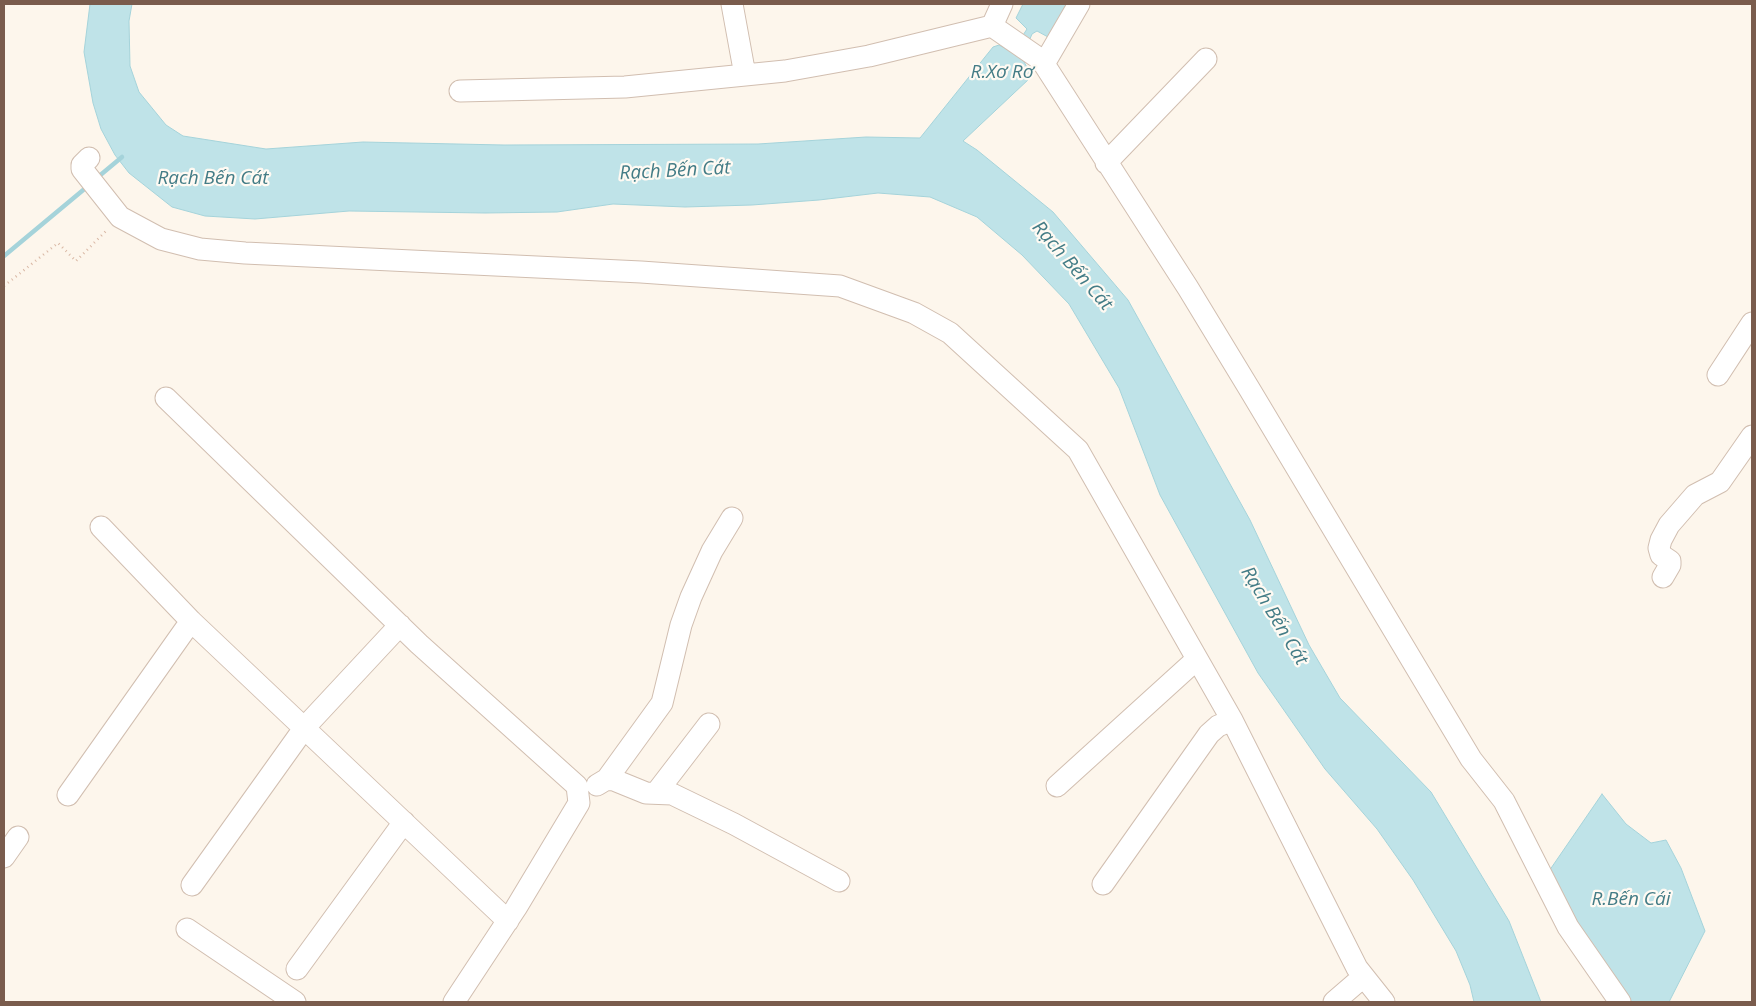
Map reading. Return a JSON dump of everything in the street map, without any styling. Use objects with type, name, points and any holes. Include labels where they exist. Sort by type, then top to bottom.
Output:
[{"type":"street","points":[[732,4],[745,75]]},
{"type":"street","points":[[994,27],[1002,4]]},
{"type":"street","points":[[1040,61],[1079,4]]},
{"type":"street","points":[[460,91],[625,88],[785,71],[869,56],[994,27],[1040,61],[1250,390],[1471,759],[1498,792],[1568,927],[1620,1002]]},
{"type":"street","points":[[1106,164],[1206,59]]},
{"type":"street","points":[[91,174],[120,217],[161,239],[200,249],[245,253],[641,272],[840,286],[914,313],[950,333],[1072,443],[1232,720],[1363,977],[1384,1002]]},
{"type":"street","points":[[1718,375],[1752,322]]},
{"type":"street","points":[[166,398],[400,625],[577,786],[580,795],[579,803],[508,921],[454,1002]]},
{"type":"street","points":[[1663,577],[1670,565],[1670,561],[1661,555],[1659,548],[1669,525],[1695,495],[1720,482],[1752,436]]},
{"type":"street","points":[[580,795],[607,780],[662,703],[679,634],[691,598],[712,550],[732,518]]},
{"type":"street","points":[[101,527],[191,621],[508,921]]},
{"type":"street","points":[[68,795],[191,621]]},
{"type":"street","points":[[192,885],[305,727],[400,625]]},
{"type":"street","points":[[1057,786],[1197,659]]},
{"type":"street","points":[[1103,884],[1209,734],[1218,726],[1232,720]]},
{"type":"street","points":[[656,793],[709,724]]},
{"type":"street","points":[[607,780],[623,783],[646,793],[672,794],[734,824],[839,881]]},
{"type":"street","points":[[297,969],[404,822]]},
{"type":"street","points":[[4,857],[18,837]]},
{"type":"street","points":[[187,929],[295,1002]]},
{"type":"street","points":[[1334,1002],[1363,977]]},
{"type":"path","points":[[4,286],[58,243],[76,261],[120,217]]},
{"type":"water","name":"Rạch Bến Cát","points":[[90,4],[132,4],[129,21],[130,66],[139,92],[166,125],[183,136],[266,149],[363,142],[504,145],[758,144],[866,137],[920,138],[993,47],[999,45],[1008,50],[1014,49],[1027,29],[1016,18],[1023,4],[1069,4],[1048,37],[1037,31],[1032,34],[1022,58],[1030,73],[1029,79],[963,141],[977,150],[1053,212],[1128,300],[1250,520],[1309,645],[1340,698],[1431,792],[1509,921],[1541,1002],[1474,1002],[1470,985],[1456,951],[1413,880],[1377,829],[1325,769],[1258,673],[1160,495],[1119,388],[1069,304],[1022,255],[977,217],[930,197],[878,193],[752,205],[685,207],[613,204],[557,212],[349,211],[255,219],[205,216],[172,207],[129,173],[115,155],[101,129],[93,103],[84,52]]},
{"type":"water","name":"R.Bến Cái","points":[[1602,794],[1626,824],[1651,843],[1666,840],[1681,868],[1705,931],[1669,1002],[1625,1002],[1547,874]]},
{"type":"waterway","points":[[98,177],[122,157]]},
{"type":"waterway","points":[[4,256],[88,186]]},
{"type":"water label","name":"R.Xơ Rơ","points":[[1002,73]]}]
